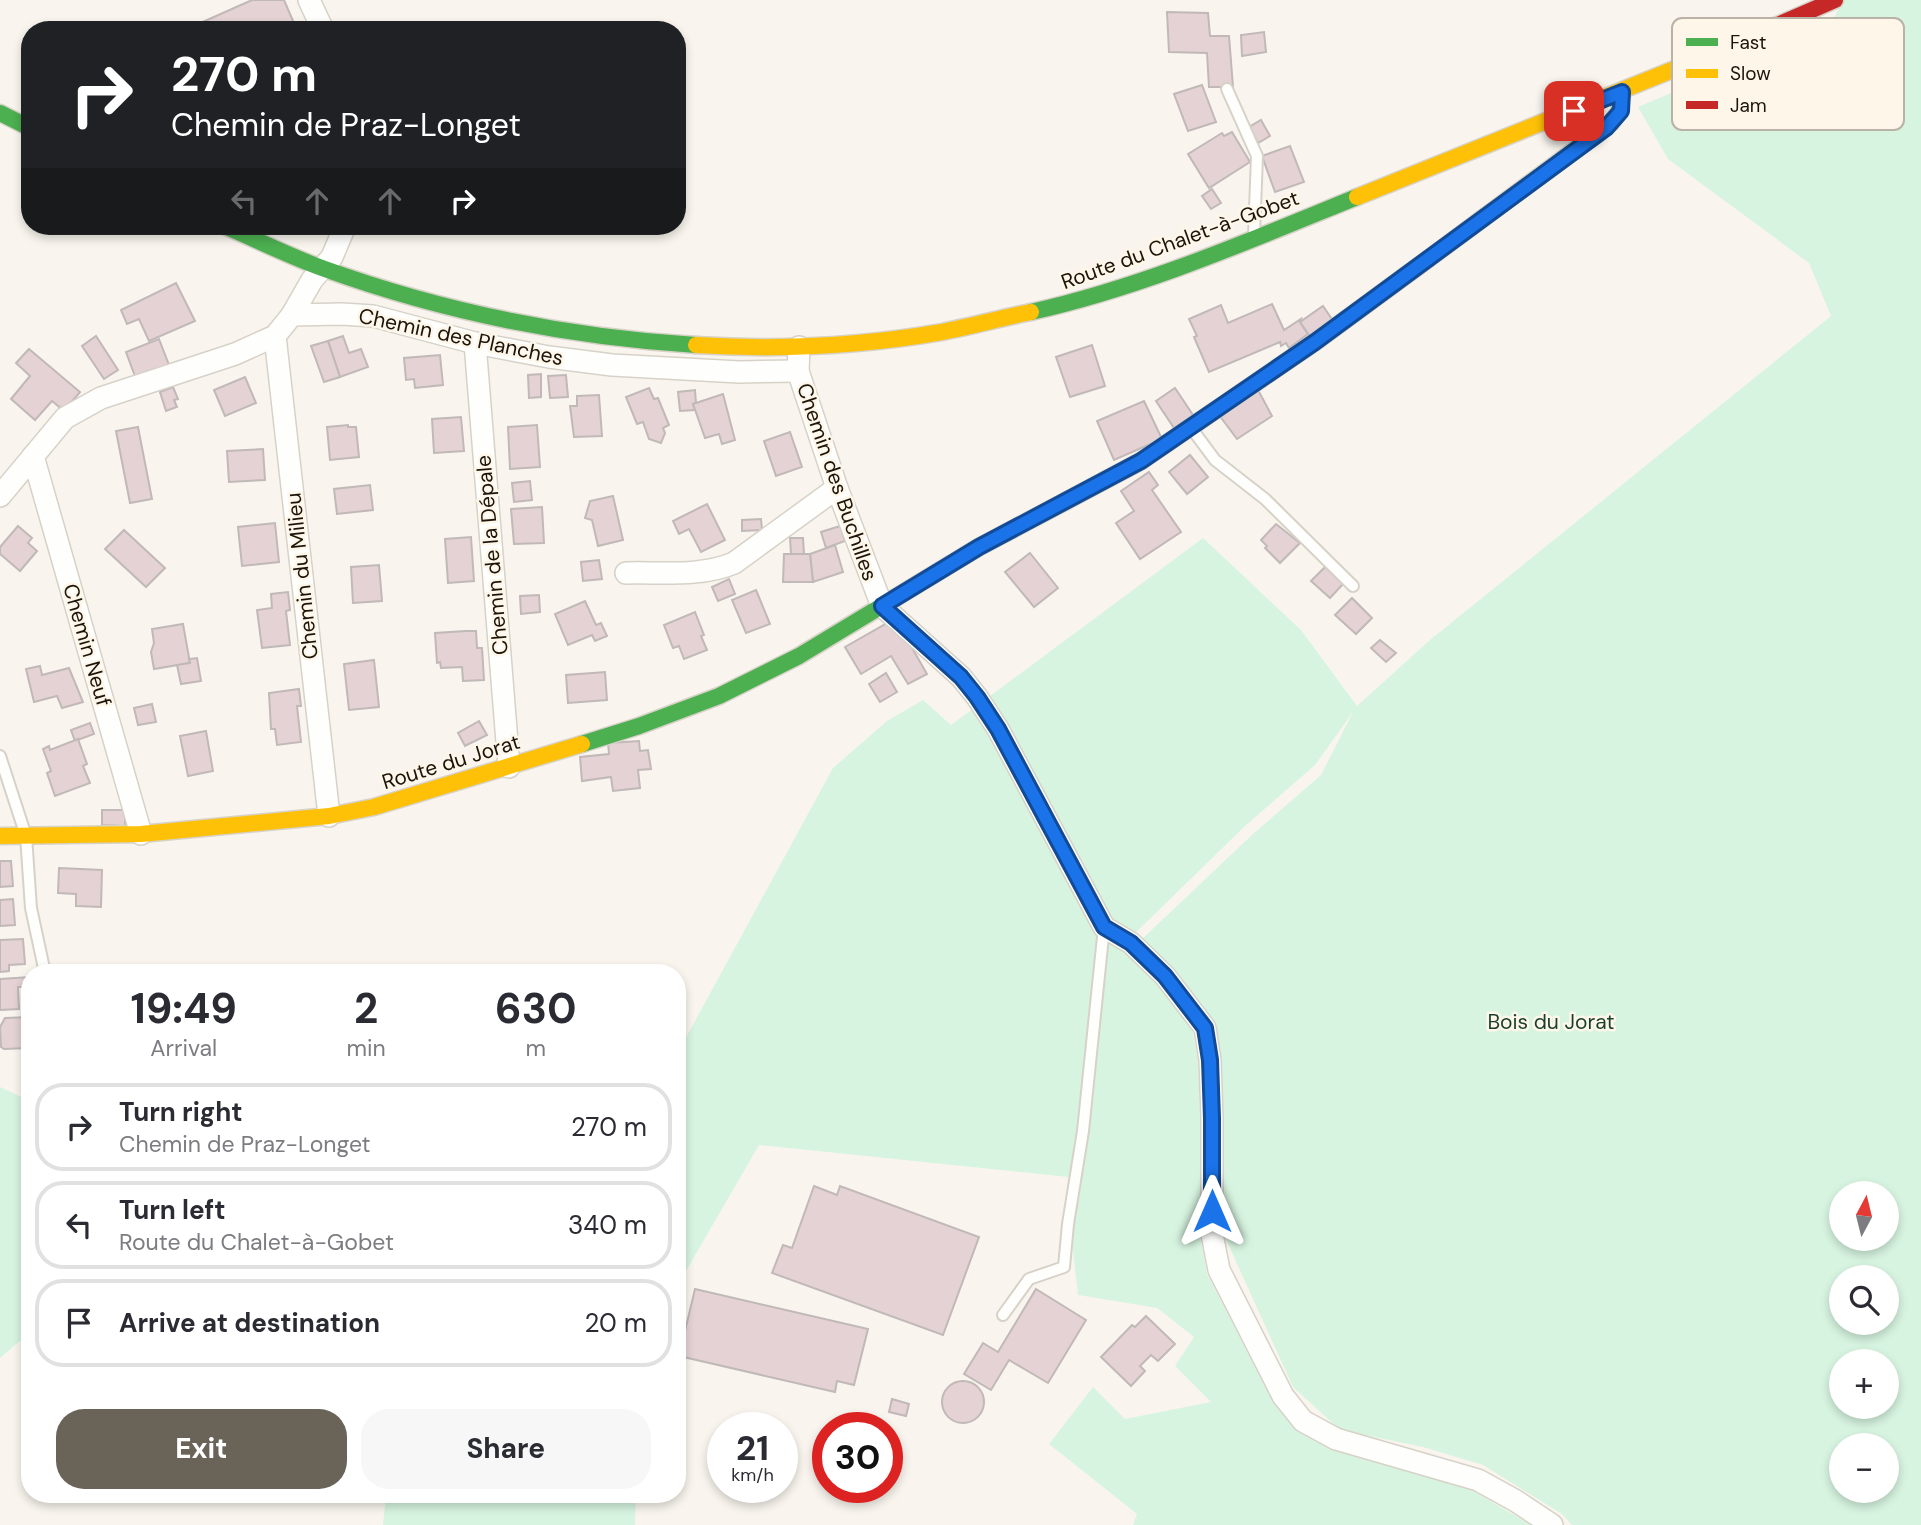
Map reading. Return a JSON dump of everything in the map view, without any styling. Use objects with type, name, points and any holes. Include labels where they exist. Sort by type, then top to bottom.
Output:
[{"type":"street","points":[[309,0],[319,21]]},
{"type":"street","name":"Route du Chalet-à-Gobet","points":[[1797,18],[1835,0]]},
{"type":"street","name":"Route du Chalet-à-Gobet","points":[[245,235],[323,269],[394,294],[478,317],[550,331],[691,347],[799,347],[923,335],[1039,311],[1144,279],[1672,71]]},
{"type":"street","name":"Route du Jorat","points":[[0,836],[141,834],[329,816],[374,807],[509,767],[639,726],[719,696],[799,656],[979,547],[1141,461],[1315,342],[1606,128],[1621,111],[1622,92]]},
{"type":"street","points":[[0,113],[21,124]]},
{"type":"street","points":[[0,496],[65,418],[101,398],[234,354],[275,336],[292,315],[312,280],[331,257],[341,235]]},
{"type":"street","name":"Chemin des Planches","points":[[292,315],[373,316],[475,343],[612,365],[739,372],[798,371]]},
{"type":"street","name":"Chemin du Milieu","points":[[275,336],[329,816]]},
{"type":"street","name":"Chemin de la Dépale","points":[[475,343],[509,767]]},
{"type":"street","name":"Chemin des Buchilles","points":[[799,347],[798,371],[837,488],[882,606],[961,677],[977,697],[998,729],[1104,927],[1131,943],[1165,976],[1205,1028],[1210,1060],[1212,1118],[1212,1234],[1219,1270],[1283,1396],[1303,1421],[1336,1439],[1478,1480],[1517,1501],[1552,1525]]},
{"type":"street","name":"Chemin Neuf","points":[[33,456],[141,834]]},
{"type":"street","points":[[626,573],[707,571],[722,568],[734,563],[837,488]]},
{"type":"lane","points":[[1227,89],[1257,156],[1254,238]]},
{"type":"lane","points":[[1191,427],[1215,460],[1265,499],[1353,586]]},
{"type":"lane","points":[[0,756],[26,836],[31,908],[43,964]]},
{"type":"lane","points":[[1003,1315],[1028,1279],[1064,1267],[1083,1131],[1104,927]]},
{"type":"green space","name":"Bois du Jorat","points":[[1843,0],[1921,0],[1921,1525],[1572,1525],[1562,1514],[1483,1465],[1423,1447],[1340,1430],[1293,1387],[1223,1233],[1222,1121],[1212,1023],[1141,940],[1254,833],[1321,775],[1353,712],[1315,765],[1245,826],[1124,944],[1160,982],[1184,1015],[1193,1033],[1198,1061],[1200,1118],[1200,1235],[1207,1274],[1273,1402],[1295,1430],[1331,1450],[1417,1472],[1473,1491],[1531,1525],[1133,1525],[1137,1514],[1049,1444],[1093,1387],[1125,1419],[1211,1402],[1175,1366],[1194,1337],[1157,1308],[1078,1295],[1072,1242],[1078,1178],[759,1145],[686,1271],[686,1038],[833,768],[887,721],[923,700],[951,725],[1203,538],[1301,630],[1357,706],[1430,640],[1831,316],[1809,263],[1668,159],[1638,107],[1672,93],[1672,130],[1904,130],[1904,18],[1834,18]]},
{"type":"green space","points":[[0,1087],[21,1097],[21,1340],[0,1358]]},
{"type":"green space","points":[[385,1503],[636,1503],[635,1525],[383,1525]]},
{"type":"building","points":[[252,0],[284,0],[293,21],[205,21]]},
{"type":"building","points":[[1167,12],[1208,13],[1210,36],[1229,36],[1233,87],[1209,87],[1207,53],[1169,52]]},
{"type":"building","points":[[1264,32],[1266,52],[1242,56],[1241,35]]},
{"type":"building","points":[[1202,85],[1216,122],[1188,131],[1174,94]]},
{"type":"building","points":[[1261,120],[1270,136],[1258,143],[1249,127]]},
{"type":"building","points":[[1232,132],[1250,162],[1209,188],[1188,154],[1222,133],[1224,136]]},
{"type":"building","points":[[1290,146],[1304,182],[1275,192],[1262,156]]},
{"type":"building","points":[[1212,189],[1221,203],[1211,209],[1202,196]]},
{"type":"building","points":[[176,283],[195,321],[149,341],[139,319],[127,324],[121,310]]},
{"type":"building","points":[[1272,304],[1284,330],[1301,319],[1300,322],[1308,334],[1289,348],[1286,343],[1281,346],[1280,342],[1209,372],[1189,319],[1221,305],[1228,323]]},
{"type":"building","points":[[1323,306],[1334,322],[1311,338],[1300,322]]},
{"type":"building","points":[[96,336],[118,370],[104,379],[82,346]]},
{"type":"building","points":[[343,336],[349,353],[361,349],[368,367],[340,377],[328,341]]},
{"type":"building","points":[[159,339],[169,365],[136,379],[126,352]]},
{"type":"building","points":[[328,341],[340,377],[324,382],[311,346]]},
{"type":"building","points":[[1092,345],[1105,386],[1070,397],[1056,357]]},
{"type":"building","points":[[29,349],[80,392],[64,411],[52,401],[35,420],[11,399],[30,376],[16,363]]},
{"type":"building","points":[[440,355],[443,385],[415,388],[414,379],[406,380],[404,358]]},
{"type":"building","points":[[541,374],[541,397],[529,398],[528,375]]},
{"type":"building","points":[[566,375],[568,397],[550,398],[548,376]]},
{"type":"building","points":[[245,377],[256,403],[225,416],[214,390]]},
{"type":"building","points":[[173,387],[178,399],[174,400],[177,407],[166,411],[160,392]]},
{"type":"building","points":[[649,388],[654,399],[658,398],[669,425],[663,428],[665,433],[661,443],[649,439],[643,422],[637,424],[626,397]]},
{"type":"building","points":[[1175,388],[1193,415],[1174,428],[1156,401]]},
{"type":"building","points":[[1257,388],[1272,416],[1237,439],[1219,415]]},
{"type":"building","points":[[695,390],[695,410],[680,411],[678,392]]},
{"type":"building","points":[[723,394],[735,440],[722,444],[719,434],[705,438],[693,404]]},
{"type":"building","points":[[599,395],[602,436],[574,437],[570,406],[577,406],[577,396]]},
{"type":"building","points":[[1144,401],[1162,439],[1114,460],[1097,421]]},
{"type":"building","points":[[461,417],[464,451],[434,453],[432,419]]},
{"type":"building","points":[[537,425],[540,467],[510,469],[508,427]]},
{"type":"building","points":[[138,427],[152,499],[130,503],[116,431]]},
{"type":"building","points":[[327,427],[356,427],[359,457],[330,460]]},
{"type":"building","points":[[790,432],[802,467],[776,476],[764,441]]},
{"type":"building","points":[[263,449],[265,480],[229,482],[227,451]]},
{"type":"building","points":[[1190,455],[1208,477],[1187,494],[1169,472]]},
{"type":"building","points":[[1149,472],[1158,485],[1152,490],[1181,532],[1140,559],[1116,523],[1134,511],[1121,491]]},
{"type":"building","points":[[530,481],[532,500],[514,502],[512,483]]},
{"type":"building","points":[[370,485],[373,510],[337,514],[334,489]]},
{"type":"building","points":[[613,496],[623,540],[598,546],[592,520],[585,518],[590,501]]},
{"type":"building","points":[[707,504],[725,540],[701,552],[689,529],[679,534],[673,521]]},
{"type":"building","points":[[542,507],[544,543],[514,544],[511,509]]},
{"type":"building","points":[[761,519],[762,530],[742,531],[742,520]]},
{"type":"building","points":[[275,523],[279,562],[242,566],[238,527]]},
{"type":"building","points":[[1276,524],[1300,543],[1280,563],[1261,540]]},
{"type":"building","points":[[18,526],[32,538],[28,543],[37,551],[20,571],[0,554],[0,547]]},
{"type":"building","points":[[840,526],[845,541],[826,548],[821,532]]},
{"type":"building","points":[[124,530],[165,568],[146,587],[105,549]]},
{"type":"building","points":[[471,537],[474,581],[448,583],[445,539]]},
{"type":"building","points":[[790,538],[803,538],[804,554],[791,554]]},
{"type":"building","points":[[835,545],[843,572],[813,582],[810,554]]},
{"type":"building","points":[[1030,553],[1058,588],[1034,607],[1005,572]]},
{"type":"building","points":[[784,554],[810,554],[813,582],[783,582]]},
{"type":"building","points":[[599,560],[602,579],[583,581],[581,562]]},
{"type":"building","points":[[379,565],[382,601],[353,603],[351,567]]},
{"type":"building","points":[[1325,567],[1343,584],[1330,598],[1311,581]]},
{"type":"building","points":[[729,579],[735,594],[718,601],[712,587]]},
{"type":"building","points":[[756,590],[770,624],[746,633],[732,600]]},
{"type":"building","points":[[288,592],[290,610],[286,611],[290,645],[262,648],[257,610],[272,608],[271,594]]},
{"type":"building","points":[[539,595],[540,612],[521,614],[520,596]]},
{"type":"building","points":[[1352,598],[1372,618],[1356,634],[1335,615]]},
{"type":"building","points":[[585,601],[596,625],[601,623],[607,636],[595,641],[592,635],[568,645],[555,614]]},
{"type":"building","points":[[695,612],[707,650],[684,659],[679,646],[673,648],[664,625]]},
{"type":"building","points":[[889,622],[904,634],[927,674],[908,684],[891,656],[861,674],[845,647]]},
{"type":"building","points":[[183,624],[190,663],[154,669],[151,652],[154,643],[152,629]]},
{"type":"building","points":[[476,631],[477,648],[482,648],[484,680],[463,681],[462,667],[441,668],[440,662],[437,663],[435,633]]},
{"type":"building","points":[[1380,640],[1396,653],[1386,662],[1371,648]]},
{"type":"building","points":[[197,658],[201,681],[181,684],[177,665],[190,663],[189,659]]},
{"type":"building","points":[[374,660],[379,707],[349,710],[344,664]]},
{"type":"building","points":[[40,666],[42,675],[69,668],[83,702],[62,708],[57,696],[34,702],[26,669]]},
{"type":"building","points":[[605,672],[607,700],[568,703],[566,675]]},
{"type":"building","points":[[886,673],[897,692],[880,702],[869,684]]},
{"type":"building","points":[[299,689],[301,706],[297,706],[301,742],[277,745],[275,729],[271,729],[269,693]]},
{"type":"building","points":[[152,704],[156,722],[138,725],[134,708]]},
{"type":"building","points":[[479,721],[487,735],[465,746],[458,733]]},
{"type":"building","points":[[90,723],[94,734],[75,741],[71,730]]},
{"type":"building","points":[[206,731],[213,771],[188,776],[180,736]]},
{"type":"building","points":[[78,739],[87,764],[83,766],[90,783],[55,796],[47,773],[51,771],[43,749],[49,746],[50,750]]},
{"type":"building","points":[[639,741],[640,751],[648,750],[651,769],[638,770],[640,788],[613,791],[611,777],[582,781],[580,757],[609,754],[608,743]]},
{"type":"building","points":[[102,810],[125,810],[125,826],[102,825]]},
{"type":"building","points":[[0,861],[11,861],[13,886],[0,887]]},
{"type":"building","points":[[59,868],[102,870],[101,907],[76,906],[76,894],[58,893]]},
{"type":"building","points":[[13,899],[15,925],[0,926],[0,900]]},
{"type":"building","points":[[23,939],[25,964],[9,965],[9,971],[0,972],[0,940]]},
{"type":"building","points":[[21,978],[21,987],[18,987],[19,1009],[0,1010],[0,979]]},
{"type":"building","points":[[21,1017],[21,1048],[1,1047],[0,1027],[5,1018]]},
{"type":"building","points":[[814,1186],[837,1195],[840,1186],[979,1237],[943,1335],[772,1273],[783,1245],[792,1248]]},
{"type":"building","points":[[695,1289],[868,1329],[854,1385],[837,1381],[835,1392],[686,1358],[686,1327]]},
{"type":"building","points":[[1036,1289],[1086,1320],[1048,1383],[1009,1360],[991,1390],[964,1374],[983,1343],[998,1352]]},
{"type":"building","points":[[1146,1316],[1175,1344],[1158,1361],[1151,1355],[1140,1366],[1145,1371],[1131,1386],[1101,1357],[1132,1325],[1135,1327]]},
{"type":"building","points":[[963,1381],[978,1387],[984,1402],[978,1417],[963,1423],[948,1417],[942,1402],[948,1387]]},
{"type":"building","points":[[892,1399],[909,1404],[906,1416],[903,1412],[889,1412]]},
{"type":"traffic: fast","points":[[1428,259],[1611,123],[1619,112],[1622,92]]},
{"type":"traffic: fast","points":[[0,113],[21,124]]},
{"type":"traffic: fast","points":[[1031,312],[1073,302],[1155,276],[1357,197]]},
{"type":"traffic: fast","points":[[244,235],[368,284],[460,310],[553,329],[696,345]]},
{"type":"traffic: fast","points":[[582,744],[719,696],[799,656],[979,547],[1066,501]]},
{"type":"traffic: slow","points":[[1357,197],[1672,70]]},
{"type":"traffic: slow","points":[[696,345],[788,347],[881,341],[942,332],[1031,312]]},
{"type":"traffic: slow","points":[[0,836],[141,834],[329,816],[374,807],[582,744]]},
{"type":"traffic: jam","points":[[1794,18],[1835,0]]},
{"type":"traffic: jam","points":[[1066,501],[1141,461],[1315,342],[1428,259]]},
{"type":"route","points":[[1212,1211],[1210,1060],[1205,1028],[1165,976],[1131,943],[1104,927],[998,729],[977,697],[961,677],[882,606],[979,547],[1141,461],[1315,342],[1606,128],[1621,111],[1622,92],[1574,111]]}]
